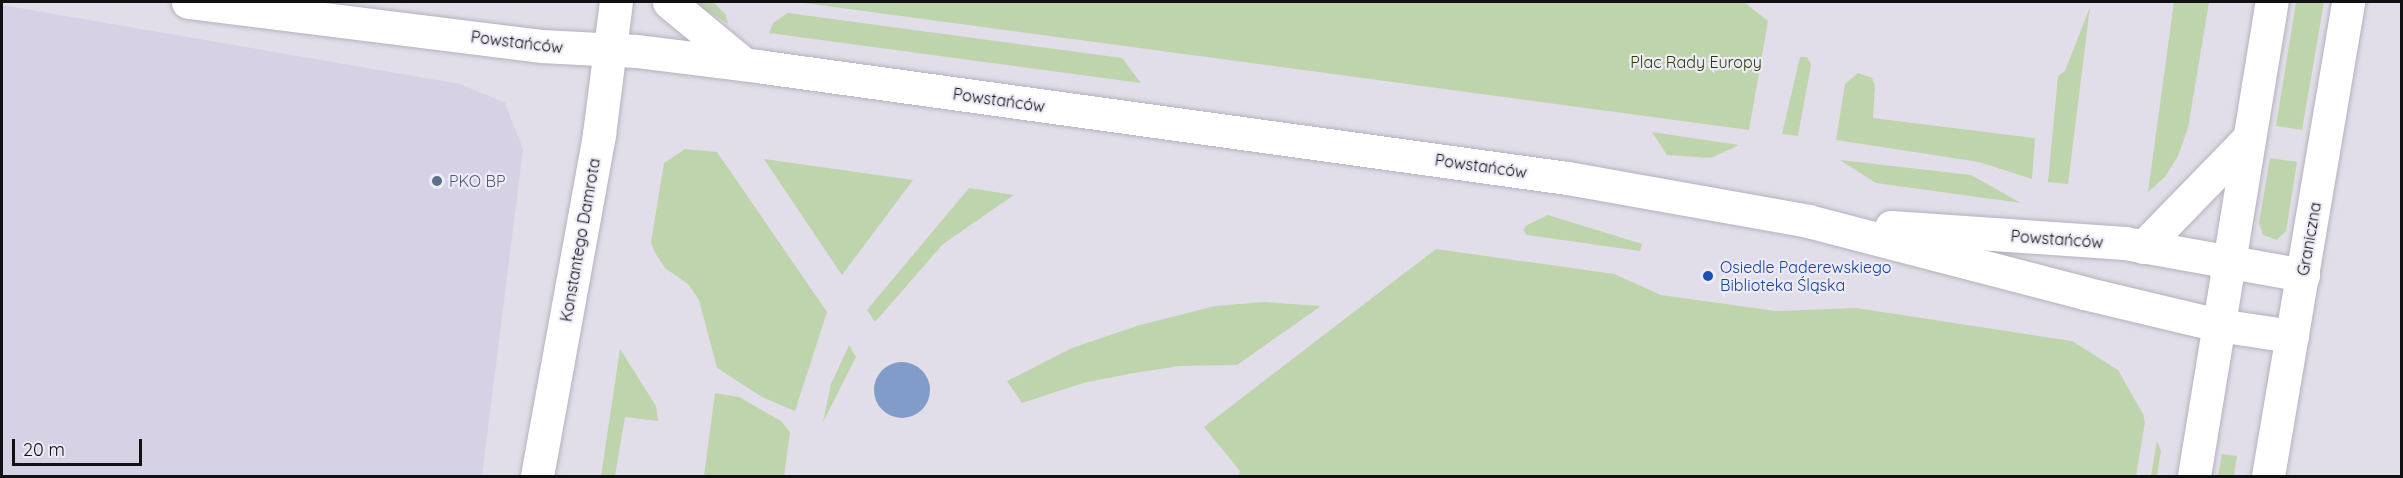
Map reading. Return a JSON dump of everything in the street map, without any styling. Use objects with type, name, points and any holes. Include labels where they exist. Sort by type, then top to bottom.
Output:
[{"type":"street","name":"Powstańców","points":[[188,2],[542,46],[745,65],[1567,178],[1808,221],[2218,325],[2292,336]]},
{"type":"street","name":"Konstantego Damrota","points":[[537,477],[599,134],[615,2]]},
{"type":"street","points":[[669,2],[745,65]]},
{"type":"street","points":[[2194,477],[2272,2]]},
{"type":"street","name":"Graniczna","points":[[2268,477],[2348,2]]},
{"type":"street","points":[[2143,247],[2248,139]]},
{"type":"street","name":"Powstańców","points":[[1808,221],[2143,247],[2303,275]]},
{"type":"shaded area","points":[[2,5],[460,84],[505,103],[523,149],[482,476],[2,476]]},
{"type":"green space","points":[[693,2],[713,2],[726,15],[728,24]]},
{"type":"green space","name":"Plac Rady Europy","points":[[797,2],[1744,2],[1768,21],[1749,130]]},
{"type":"green space","points":[[2174,2],[2209,2],[2188,128],[2178,156],[2165,177],[2148,192]]},
{"type":"green space","points":[[2296,2],[2324,2],[2302,130],[2276,126]]},
{"type":"green space","points":[[2090,7],[2068,184],[2048,182],[2058,76],[2065,71]]},
{"type":"green space","points":[[788,13],[1122,58],[1141,83],[769,33],[773,23]]},
{"type":"green space","points":[[1800,57],[1807,57],[1811,65],[1798,136],[1782,134]]},
{"type":"green space","points":[[1858,73],[1872,78],[1875,86],[1873,118],[2035,138],[2032,179],[1979,162],[1836,140],[1845,84]]},
{"type":"green space","points":[[1652,132],[1739,145],[1711,158],[1667,155]]},
{"type":"green space","points":[[685,149],[717,152],[827,312],[795,411],[762,397],[717,368],[699,300],[688,284],[665,268],[655,253],[651,242],[664,163]]},
{"type":"green space","points":[[2270,158],[2297,162],[2286,231],[2277,240],[2263,235],[2259,223]]},
{"type":"green space","points":[[764,159],[913,180],[842,275]]},
{"type":"green space","points":[[1840,160],[1971,175],[2021,203],[1876,183]]},
{"type":"green space","points":[[969,188],[1014,195],[943,244],[875,322],[867,310]]},
{"type":"green space","points":[[1548,215],[1642,244],[1640,251],[1527,235],[1523,230],[1527,225]]},
{"type":"green space","points":[[1436,249],[1614,274],[1661,295],[1776,311],[1856,308],[2072,341],[2118,370],[2143,414],[2145,422],[2136,476],[1239,476],[1240,471],[1204,427]]},
{"type":"green space","points":[[1264,302],[1321,306],[1237,365],[1180,366],[1134,373],[1083,383],[1022,403],[1007,381],[1072,348],[1140,325],[1215,306]]},
{"type":"green space","points":[[849,345],[856,357],[823,422],[831,384]]},
{"type":"green space","points":[[620,349],[656,406],[658,421],[625,417],[615,476],[601,476]]},
{"type":"green space","points":[[715,393],[739,397],[781,421],[790,432],[784,476],[704,476]]},
{"type":"green space","points":[[2157,441],[2161,451],[2157,476],[2151,476]]},
{"type":"green space","points":[[2222,454],[2237,456],[2234,476],[2218,476]]},
{"type":"water","points":[[896,362],[908,362],[918,366],[926,374],[930,390],[926,406],[918,414],[908,418],[896,418],[886,414],[878,406],[874,396],[874,384],[878,374],[886,366]]},
{"type":"place","name":"PKO BP","points":[[437,181]]},
{"type":"place","name":"Osiedle Paderewskiego Biblioteka Śląska","points":[[1708,276]]}]
